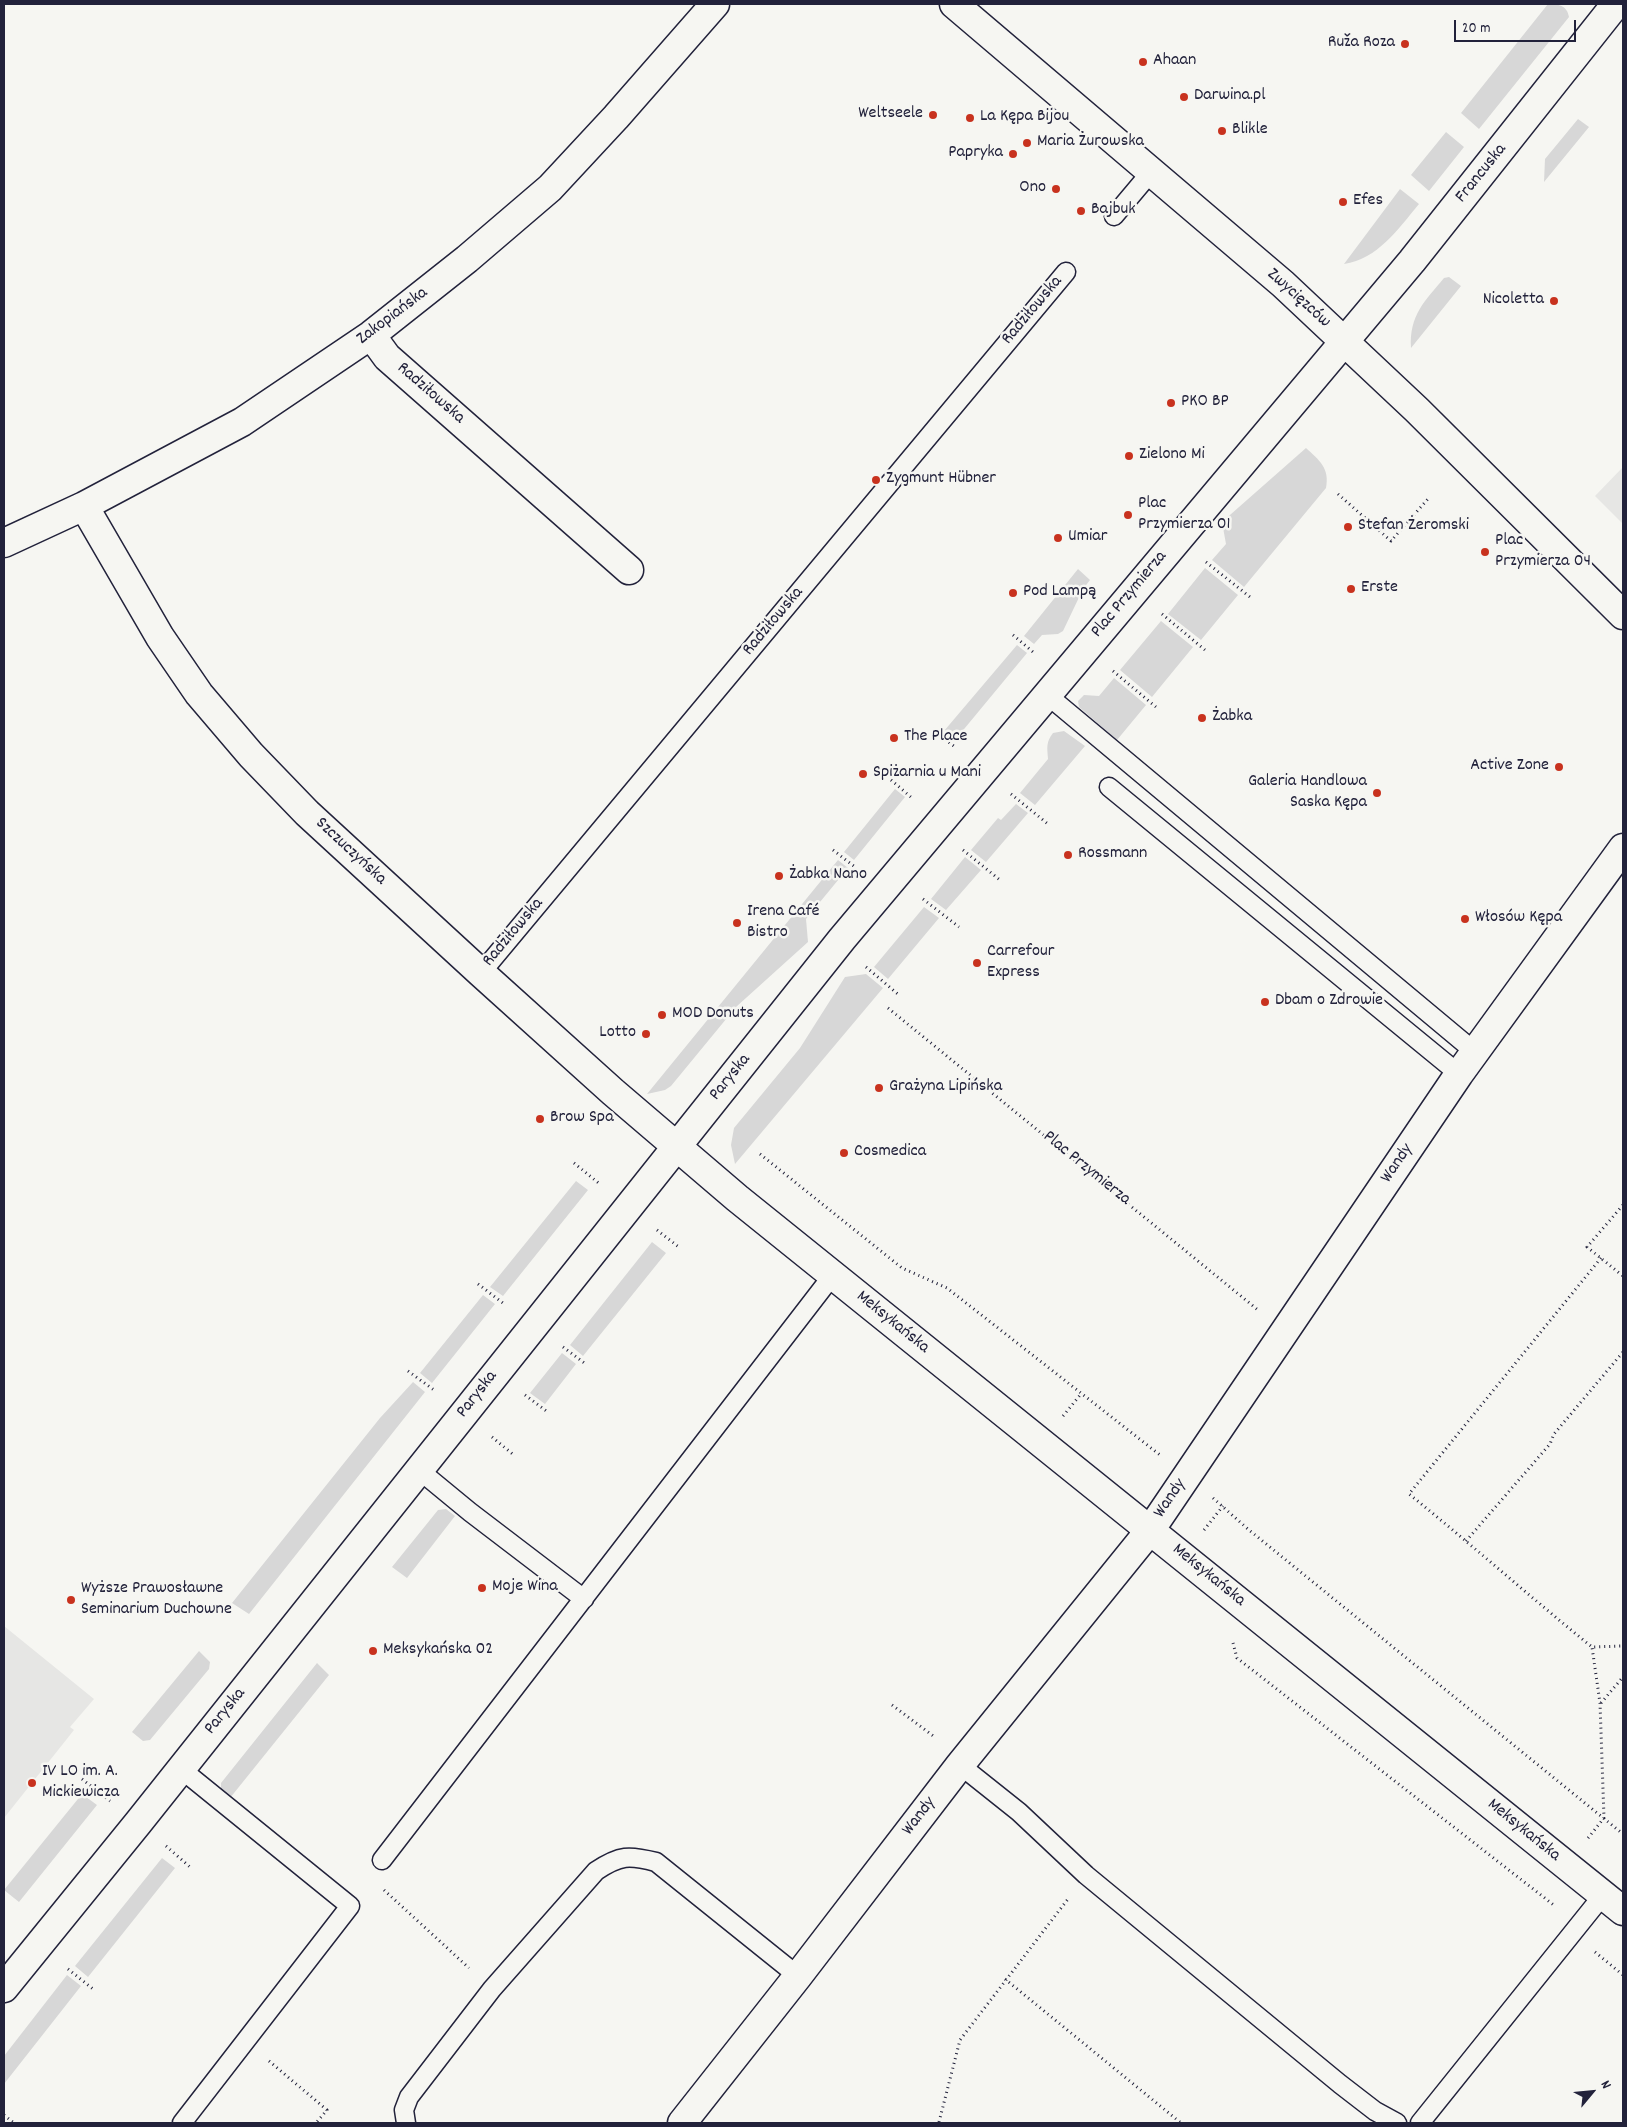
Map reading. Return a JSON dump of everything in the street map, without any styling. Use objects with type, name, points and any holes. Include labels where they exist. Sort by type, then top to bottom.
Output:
[{"type":"street","name":"Zakopiańska","points":[[4,543],[84,506],[242,422],[371,334],[474,254],[550,188],[616,117],[715,4]]},
{"type":"street","name":"Zwycięzców","points":[[954,4],[1273,275],[1437,430],[1623,616]]},
{"type":"street","name":"Francuska","points":[[1345,342],[1526,120],[1616,4]]},
{"type":"street","name":"Radziłowska","points":[[371,334],[387,356],[629,570]]},
{"type":"street","name":"Plac Przymierza","points":[[955,803],[1345,342]]},
{"type":"street","name":"Szczuczyńska","points":[[84,506],[160,637],[199,694],[251,755],[307,813],[482,973],[676,1146]]},
{"type":"street","name":"Paryska","points":[[4,1988],[181,1770],[676,1146],[955,803]]},
{"type":"street","name":"Wandy","points":[[682,2123],[798,1976],[962,1762],[1151,1529],[1283,1331],[1459,1074],[1623,848]]},
{"type":"street","name":"Meksykańska","points":[[676,1146],[832,1276],[1151,1529],[1613,1903]]},
{"type":"lane","points":[[1114,216],[1151,172]]},
{"type":"lane","name":"Radziłowska","points":[[482,973],[1066,272]]},
{"type":"lane","points":[[1046,694],[1475,1052]]},
{"type":"lane","points":[[1109,787],[1459,1074]]},
{"type":"lane","points":[[382,1860],[832,1276]]},
{"type":"lane","points":[[419,1470],[584,1598]]},
{"type":"lane","points":[[962,1762],[1086,1876],[1340,2084],[1375,2111],[1397,2123]]},
{"type":"lane","points":[[181,1770],[350,1906],[182,2123]]},
{"type":"lane","points":[[406,2123],[404,2110],[408,2097],[492,1989],[596,1871],[615,1859],[638,1857],[656,1862],[798,1976]]},
{"type":"lane","points":[[1420,2123],[1613,1903]]},
{"type":"path","points":[[1338,494],[1391,541],[1428,499]]},
{"type":"path","points":[[1206,562],[1250,598]]},
{"type":"path","points":[[1161,614],[1205,650]]},
{"type":"path","points":[[1013,635],[1033,652]]},
{"type":"path","points":[[1113,670],[1156,707]]},
{"type":"path","points":[[933,730],[955,747]]},
{"type":"path","points":[[891,780],[912,798]]},
{"type":"path","points":[[1011,794],[1048,824]]},
{"type":"path","points":[[834,850],[855,867]]},
{"type":"path","points":[[964,850],[1000,880]]},
{"type":"path","points":[[923,899],[959,927]]},
{"type":"path","points":[[866,967],[899,995]]},
{"type":"path","name":"Plac Przymierza","points":[[888,1008],[1283,1331]]},
{"type":"path","points":[[1623,1204],[1587,1247],[1623,1276]]},
{"type":"path","points":[[1601,1258],[1409,1494],[1592,1647],[1623,1646]]},
{"type":"path","points":[[478,1284],[503,1303]]},
{"type":"path","points":[[563,1347],[586,1365]]},
{"type":"path","points":[[1466,1541],[1550,1444],[1554,1434],[1623,1352]]},
{"type":"path","points":[[408,1371],[434,1390]]},
{"type":"path","points":[[526,1395],[549,1413]]},
{"type":"path","points":[[492,1437],[515,1456]]},
{"type":"path","points":[[1592,1647],[1600,1703],[1604,1818]]},
{"type":"path","points":[[1600,1703],[1623,1677]]},
{"type":"path","points":[[892,1705],[962,1762]]},
{"type":"path","points":[[944,2123],[938,2122],[960,2040],[1086,1876]]},
{"type":"path","points":[[377,1884],[492,1989]]},
{"type":"path","points":[[68,1969],[93,1989]]},
{"type":"path","points":[[1005,1979],[1181,2123]]},
{"type":"path","points":[[246,2041],[326,2110],[316,2123]]},
{"type":"path","points":[[4,2116],[14,2123]]},
{"type":"shaded area","points":[[1548,4],[1559,5],[1564,8],[1569,17],[1479,129],[1461,113]]},
{"type":"shaded area","points":[[1578,119],[1589,127],[1544,182],[1545,159]]},
{"type":"shaded area","points":[[1446,132],[1464,147],[1429,191],[1411,175]]},
{"type":"shaded area","points":[[1400,189],[1419,204],[1386,242],[1367,256],[1344,264]]},
{"type":"shaded area","points":[[1449,277],[1461,286],[1411,348],[1413,326],[1420,309],[1444,278]]},
{"type":"shaded area","points":[[1306,448],[1325,470],[1326,488],[1244,587],[1212,560],[1226,544],[1222,522]]},
{"type":"shaded area","points":[[1623,467],[1623,524],[1595,496]]},
{"type":"shaded area","points":[[1205,568],[1238,595],[1201,640],[1168,614]]},
{"type":"shaded area","points":[[1078,569],[1090,580],[1083,589],[1063,631],[1058,634],[1042,635],[1034,644],[1024,636]]},
{"type":"shaded area","points":[[1161,621],[1193,647],[1152,697],[1120,670]]},
{"type":"shaded area","points":[[1017,645],[1027,653],[955,740],[944,731]]},
{"type":"shaded area","points":[[1114,678],[1146,705],[1117,740],[1079,707],[1078,701],[1084,695],[1099,696]]},
{"type":"shaded area","points":[[1064,731],[1085,746],[1035,805],[1020,793],[1048,759],[1049,739],[1053,733]]},
{"type":"shaded area","points":[[895,789],[905,797],[854,860],[844,852]]},
{"type":"shaded area","points":[[1016,804],[1028,813],[986,862],[971,850],[998,818],[1001,820]]},
{"type":"shaded area","points":[[965,857],[981,870],[946,910],[931,899]]},
{"type":"shaded area","points":[[838,860],[848,868],[806,919],[808,942],[736,1007],[671,1086],[665,1090],[647,1094]]},
{"type":"shaded area","points":[[924,907],[939,918],[888,979],[874,967]]},
{"type":"shaded area","points":[[866,974],[883,988],[735,1164],[731,1145],[734,1128],[800,1048],[845,977]]},
{"type":"shaded area","points":[[576,1181],[588,1190],[503,1296],[490,1287]]},
{"type":"shaded area","points":[[652,1242],[666,1253],[583,1356],[570,1345]]},
{"type":"shaded area","points":[[483,1295],[495,1304],[432,1383],[420,1373]]},
{"type":"shaded area","points":[[562,1353],[576,1364],[545,1404],[530,1393]]},
{"type":"shaded area","points":[[413,1382],[425,1392],[249,1614],[232,1603],[380,1418]]},
{"type":"shaded area","points":[[446,1509],[455,1516],[407,1578],[392,1567],[438,1510]]},
{"type":"shaded area","points":[[4,1626],[94,1699],[70,1727],[74,1730],[4,1818]]},
{"type":"shaded area","points":[[199,1651],[210,1662],[209,1669],[150,1740],[143,1741],[132,1732]]},
{"type":"shaded area","points":[[317,1663],[329,1675],[230,1798],[221,1790],[221,1783]]},
{"type":"shaded area","points":[[82,1794],[97,1805],[19,1902],[4,1890]]},
{"type":"shaded area","points":[[162,1858],[175,1868],[88,1977],[75,1966]]},
{"type":"shaded area","points":[[67,1975],[81,1986],[4,2084],[4,2056]]},
{"type":"place","name":"Ruža Roza","points":[[1405,44]]},
{"type":"place","name":"Ahaan","points":[[1143,62]]},
{"type":"place","name":"Darwina.pl","points":[[1184,97]]},
{"type":"place","name":"Weltseele","points":[[933,115]]},
{"type":"place","name":"La Kępa Bijou","points":[[970,118]]},
{"type":"place","name":"Blikle","points":[[1222,131]]},
{"type":"place","name":"Maria Żurowska","points":[[1027,143]]},
{"type":"place","name":"Papryka","points":[[1013,154]]},
{"type":"place","name":"Ono","points":[[1056,189]]},
{"type":"place","name":"Efes","points":[[1343,202]]},
{"type":"place","name":"Bajbuk","points":[[1081,211]]},
{"type":"place","name":"Nicoletta","points":[[1554,301]]},
{"type":"place","name":"PKO BP","points":[[1171,403]]},
{"type":"place","name":"Zielono Mi","points":[[1129,456]]},
{"type":"place","name":"Zygmunt Hübner","points":[[876,480]]},
{"type":"place","name":"Plac Przymierza 01","points":[[1128,515]]},
{"type":"place","name":"Stefan Żeromski","points":[[1348,527]]},
{"type":"place","name":"Umiar","points":[[1058,538]]},
{"type":"place","name":"Plac Przymierza 04","points":[[1485,552]]},
{"type":"place","name":"Erste","points":[[1351,589]]},
{"type":"place","name":"Pod Lampą","points":[[1013,593]]},
{"type":"place","name":"Żabka","points":[[1202,718]]},
{"type":"place","name":"The Place","points":[[894,738]]},
{"type":"place","name":"Active Zone","points":[[1559,767]]},
{"type":"place","name":"Spiżarnia u Mani","points":[[863,774]]},
{"type":"place","name":"Galeria Handlowa Saska Kępa","points":[[1377,793]]},
{"type":"place","name":"Rossmann","points":[[1068,855]]},
{"type":"place","name":"Żabka Nano","points":[[779,876]]},
{"type":"place","name":"Włosów Kępa","points":[[1465,919]]},
{"type":"place","name":"Irena Café Bistro","points":[[737,923]]},
{"type":"place","name":"Carrefour Express","points":[[977,963]]},
{"type":"place","name":"Dbam o Zdrowie","points":[[1265,1002]]},
{"type":"place","name":"MOD Donuts","points":[[662,1015]]},
{"type":"place","name":"Lotto","points":[[646,1034]]},
{"type":"place","name":"Grażyna Lipińska","points":[[879,1088]]},
{"type":"place","name":"Brow Spa","points":[[540,1119]]},
{"type":"place","name":"Cosmedica","points":[[844,1153]]},
{"type":"place","name":"Moje Wina","points":[[482,1588]]},
{"type":"place","name":"Wyższe Prawosławne Seminarium Duchowne","points":[[71,1600]]},
{"type":"place","name":"Meksykańska 02","points":[[373,1651]]},
{"type":"place","name":"IV LO im. A. Mickiewicza","points":[[32,1783]]}]
